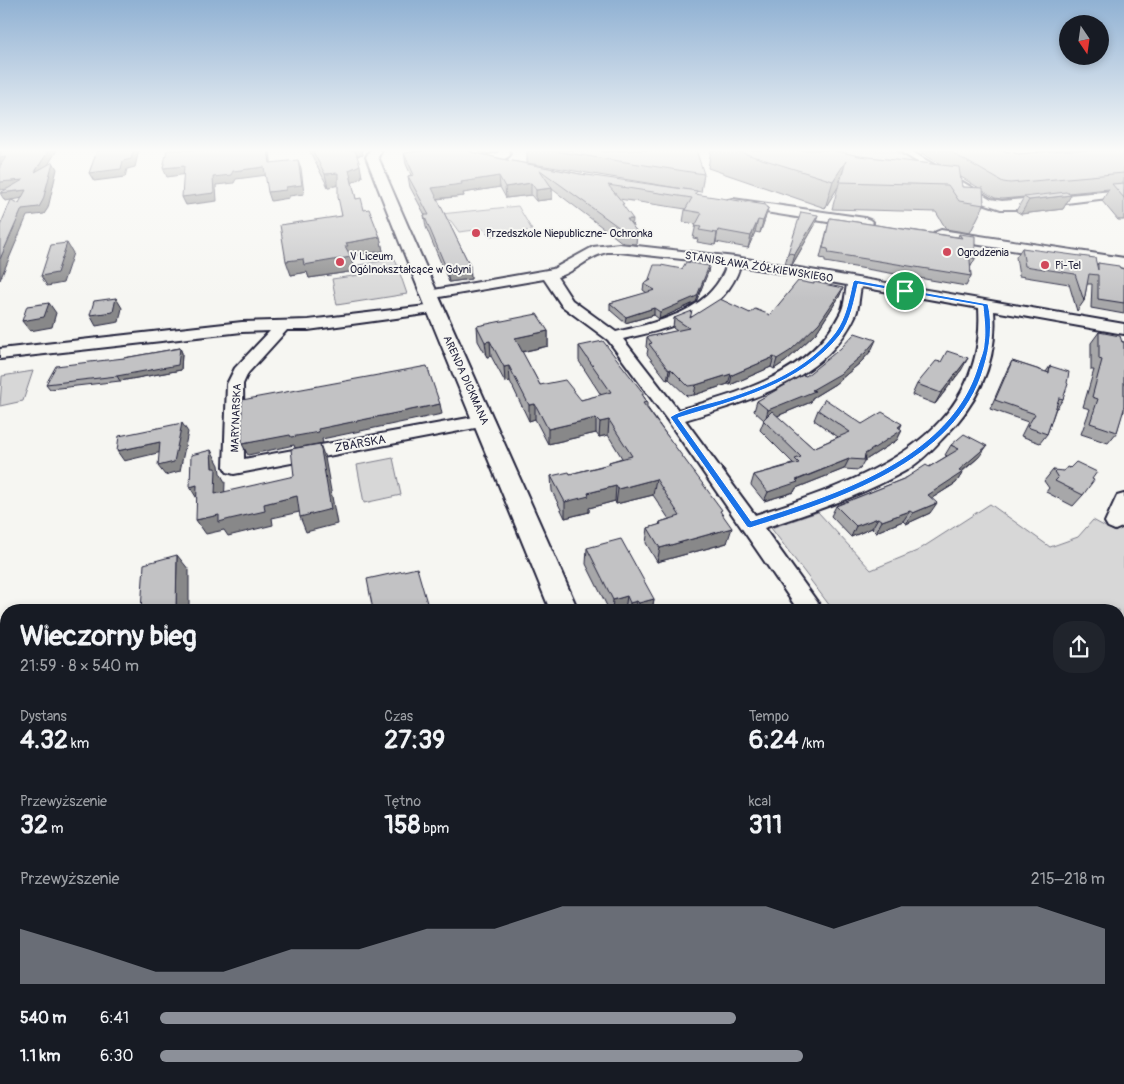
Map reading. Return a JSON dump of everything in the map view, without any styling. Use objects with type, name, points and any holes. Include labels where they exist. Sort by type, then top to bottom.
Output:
[{"type":"street","name":"ARENDA DICKMANA","points":[[390,201],[561,604]]},
{"type":"street","points":[[717,201],[876,225]]},
{"type":"street","points":[[985,201],[1006,206],[1057,201]]},
{"type":"street","points":[[924,232],[1124,263]]},
{"type":"street","name":"STANISŁAWA ŻÓŁKIEWSKIEGO","points":[[0,354],[242,327],[308,325],[432,302],[549,275],[568,268],[591,251],[610,248],[735,262],[1124,329]]},
{"type":"street","points":[[613,337],[666,324],[709,302],[723,289],[734,270],[735,262]]},
{"type":"street","points":[[549,275],[560,296],[567,303],[613,337],[674,417],[807,604]]},
{"type":"street","points":[[674,417],[751,393],[800,368],[819,353],[838,333],[850,309],[855,282]]},
{"type":"street","points":[[750,525],[818,503],[900,465],[945,427],[962,407],[976,385],[988,345],[986,305]]},
{"type":"street","name":"MARYNARSKA","points":[[234,467],[235,384],[240,371],[283,326]]},
{"type":"street","name":"ZBARSKA","points":[[234,467],[485,421]]},
{"type":"street","points":[[1115,522],[1124,501]]},
{"type":"shaded area","points":[[518,206],[532,230],[490,236],[483,229],[459,232],[451,221],[443,218],[441,214]]},
{"type":"shaded area","points":[[395,259],[407,294],[337,305],[332,279],[360,275],[358,265]]},
{"type":"shaded area","points":[[33,371],[23,401],[0,406],[2,376]]},
{"type":"shaded area","points":[[393,458],[401,495],[364,503],[357,465]]},
{"type":"shaded area","points":[[990,504],[1050,547],[1078,537],[1093,520],[1115,532],[1124,526],[1124,604],[828,604],[771,528],[818,512],[871,570],[917,551]]},
{"type":"building","points":[[11,201],[19,203],[20,201],[43,201],[39,207],[22,209],[0,259],[0,226]]},
{"type":"building","points":[[339,201],[362,201],[364,210],[369,209],[380,237],[346,243],[348,246],[345,246],[351,257],[304,265],[303,259],[286,261],[280,225],[342,216]]},
{"type":"building","points":[[421,201],[438,201],[470,266],[447,270],[424,215],[429,215]]},
{"type":"building","points":[[582,201],[621,201],[633,219],[627,219],[637,232],[624,231]]},
{"type":"building","points":[[690,201],[738,201],[766,205],[768,208],[763,221],[758,220],[751,236],[718,230],[717,233],[699,230],[701,227],[695,226],[702,213],[685,210]]},
{"type":"building","points":[[959,201],[984,201],[984,205]]},
{"type":"building","points":[[801,212],[818,215],[795,254],[788,253]]},
{"type":"building","points":[[830,218],[962,238],[959,234],[975,236],[975,259],[970,257],[971,276],[829,253],[828,249],[823,248]]},
{"type":"building","points":[[67,243],[57,273],[41,276],[51,245]]},
{"type":"building","points":[[1022,248],[1095,258],[1098,270],[1098,263],[1119,266],[1124,269],[1124,303],[1098,299],[1098,275],[1089,274],[1084,301],[1075,274],[1025,266]]},
{"type":"building","points":[[686,262],[709,266],[697,296],[660,312],[654,308],[626,317],[610,303],[655,290],[644,284],[651,280],[649,279],[654,265],[682,269]]},
{"type":"building","points":[[798,281],[843,288],[819,323],[790,351],[777,359],[774,357],[732,375],[688,386],[671,369],[669,370],[649,344],[652,343],[647,337],[689,328],[674,318],[692,311],[690,318],[720,299],[750,313],[755,309],[770,315]]},
{"type":"building","points":[[116,298],[113,312],[90,315],[94,301]]},
{"type":"building","points":[[49,303],[44,317],[22,321],[27,306]]},
{"type":"building","points":[[537,314],[548,331],[515,338],[540,385],[565,380],[581,400],[611,392],[579,346],[603,341],[644,394],[642,394],[647,402],[643,403],[722,510],[720,511],[732,528],[660,548],[648,528],[680,516],[656,479],[618,489],[616,486],[588,493],[589,496],[565,502],[551,476],[569,472],[570,474],[611,464],[609,462],[632,456],[609,420],[600,422],[596,418],[548,429],[535,404],[529,405],[509,366],[504,367],[490,341],[485,342],[477,326]]},
{"type":"building","points":[[1099,332],[1120,336],[1122,342],[1124,342],[1124,409],[1117,432],[1090,423],[1098,399],[1092,397],[1102,360],[1099,359]]},
{"type":"building","points":[[855,333],[876,340],[865,353],[840,374],[812,390],[815,391],[768,410],[757,401],[803,375],[806,376],[841,348]]},
{"type":"building","points":[[180,348],[178,365],[117,376],[46,384],[56,366],[124,358]]},
{"type":"building","points":[[947,351],[968,358],[941,393],[917,384],[936,361],[941,362]]},
{"type":"building","points":[[1012,361],[1049,373],[1050,366],[1069,372],[1068,384],[1063,399],[1059,398],[1047,434],[1027,427],[1035,414],[995,400]]},
{"type":"building","points":[[427,366],[440,404],[318,429],[319,432],[291,437],[290,435],[242,444],[242,400]]},
{"type":"building","points":[[825,399],[862,424],[882,412],[902,424],[898,427],[902,430],[865,454],[864,460],[849,459],[796,480],[798,482],[768,492],[754,475],[799,463],[795,459],[801,457],[763,420],[772,411],[813,448],[850,432],[818,410]]},
{"type":"building","points":[[182,423],[174,462],[158,466],[160,442],[117,451],[119,436]]},
{"type":"building","points":[[964,434],[987,446],[959,470],[963,472],[928,495],[937,503],[913,513],[910,511],[882,521],[878,518],[856,526],[836,506],[906,478],[926,465],[929,467],[959,449],[951,445]]},
{"type":"building","points":[[320,444],[331,509],[300,517],[297,496],[264,504],[265,511],[219,522],[219,515],[196,520],[197,485],[190,487],[191,455],[211,450],[212,468],[216,468],[215,494],[294,476],[291,449]]},
{"type":"building","points":[[1076,462],[1097,472],[1092,479],[1094,480],[1083,495],[1055,481],[1058,478],[1053,470],[1064,471]]},
{"type":"building","points":[[621,539],[654,599],[630,603],[627,596],[613,600],[587,548]]},
{"type":"building","points":[[177,555],[176,604],[141,604],[144,564]]},
{"type":"building","points":[[417,568],[427,604],[372,604],[367,579]]},
{"type":"place","name":"Przedszkole Niepubliczne- Ochronka","points":[[476,233]]},
{"type":"place","name":"Ogrodzenia","points":[[947,252]]},
{"type":"place","name":"V Liceum Ogólnokształcące w Gdyni","points":[[340,262]]},
{"type":"place","name":"Pi-Tel","points":[[1045,265]]},
{"type":"route","points":[[855,282],[905,291],[986,305],[988,345],[976,385],[962,407],[926,445],[900,465],[818,503],[750,525],[674,417],[751,393],[794,372],[813,358],[838,333],[850,309],[855,291],[855,282]]}]
